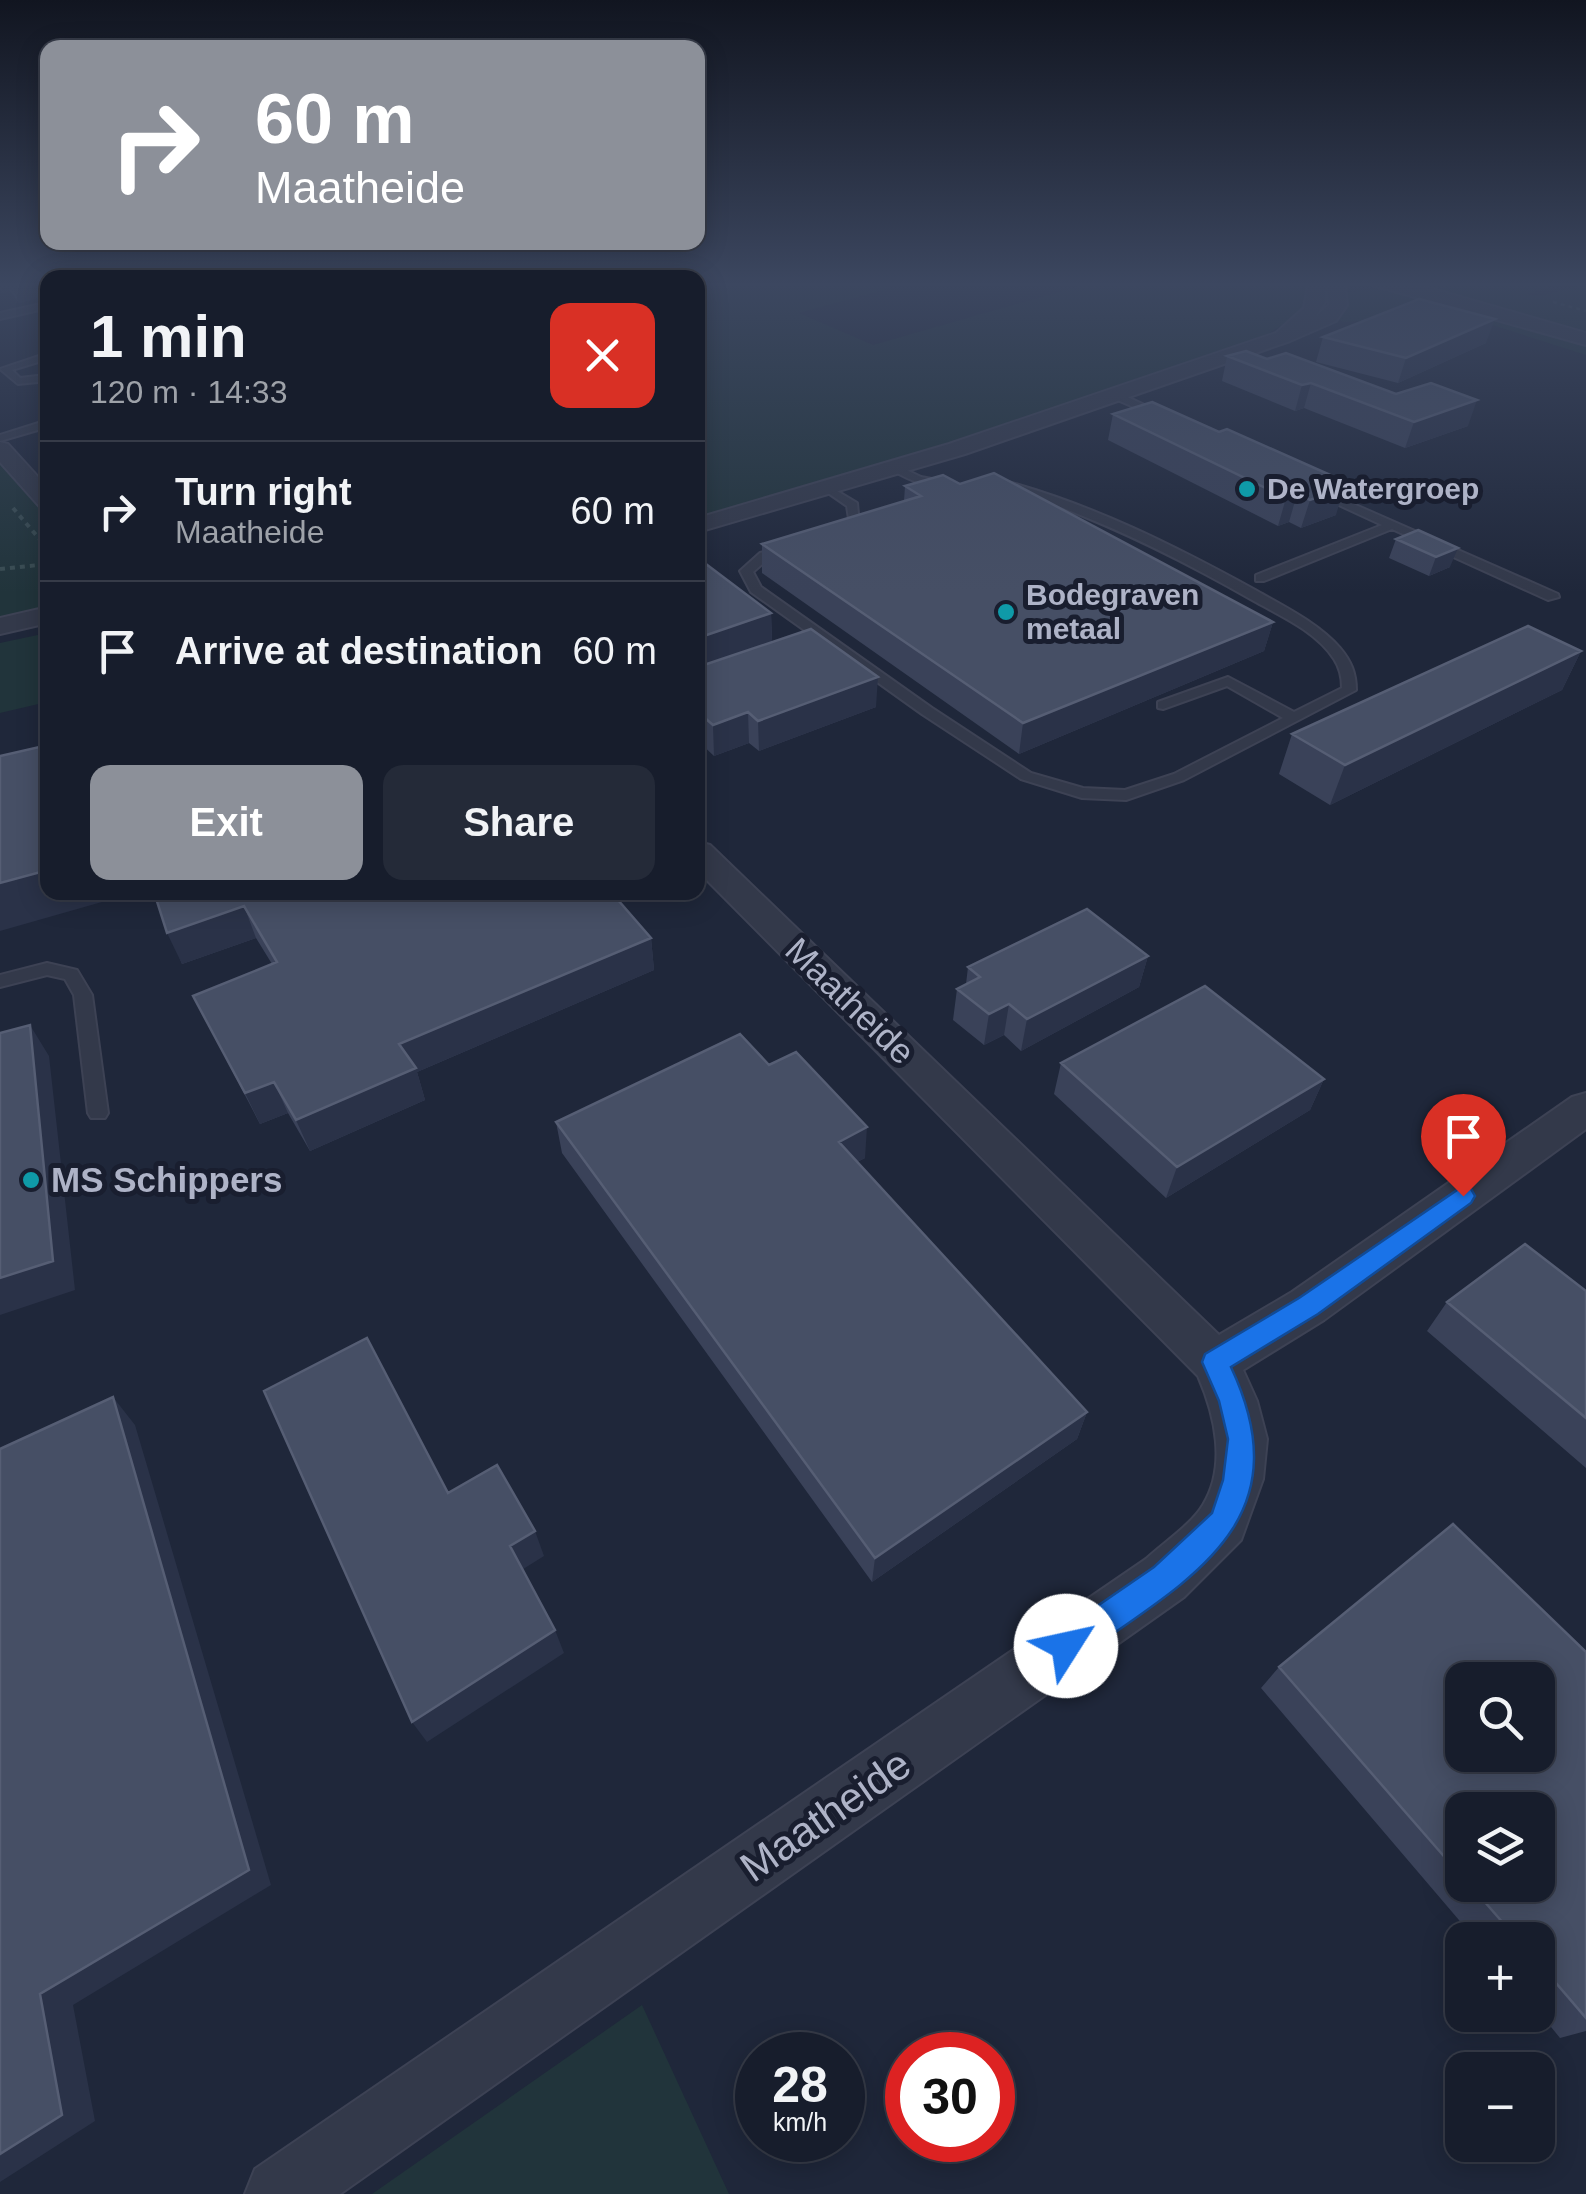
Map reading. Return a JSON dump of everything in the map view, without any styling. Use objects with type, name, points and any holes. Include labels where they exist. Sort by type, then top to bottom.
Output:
[{"type":"street","points":[[705,523],[896,468],[1141,387]]},
{"type":"street","points":[[0,449],[40,493]]},
{"type":"street","points":[[0,626],[40,618]]},
{"type":"street","points":[[0,639],[40,630]]},
{"type":"street","name":"Maatheide","points":[[280,2194],[1165,1578],[1223,1522],[1238,1480],[1242,1439],[1233,1401],[1215,1362],[705,859]]},
{"type":"street","points":[[1215,1362],[1308,1306],[1586,1108]]},
{"type":"lane","points":[[1116,396],[1173,422]]},
{"type":"lane","points":[[0,438],[40,425]]},
{"type":"lane","points":[[796,544],[764,556],[746,571],[756,590],[1026,776],[1082,793],[1126,795],[1179,777],[1349,690],[1351,675],[1322,637],[1243,589],[1110,520],[1062,499],[999,483],[918,480],[896,468]]},
{"type":"lane","points":[[1306,486],[1554,597]]},
{"type":"lane","points":[[827,533],[855,521],[852,505],[828,488]]},
{"type":"lane","points":[[1260,578],[1392,525]]},
{"type":"lane","points":[[1163,705],[1228,681],[1294,718]]},
{"type":"lane","points":[[0,981],[47,969],[71,974],[83,995],[98,1113]]},
{"type":"path","points":[[12,507],[40,541]]},
{"type":"path","points":[[0,569],[40,563]]},
{"type":"shaded area","points":[[705,387],[1115,387],[907,456],[705,515]]},
{"type":"shaded area","points":[[0,462],[40,507],[40,613],[0,622]]},
{"type":"shaded area","points":[[40,634],[40,704],[0,713],[0,643]]},
{"type":"shaded area","points":[[642,2005],[729,2194],[372,2194]]},
{"type":"building","points":[[1323,387],[1378,387],[1396,394],[1417,387],[1443,387],[1477,400],[1414,422]]},
{"type":"building","points":[[1152,402],[1219,432],[1227,429],[1337,478],[1329,481],[1344,488],[1310,500],[1297,494],[1286,498],[1113,414]]},
{"type":"building","name":"Bodegraven metaal","points":[[994,473],[1273,622],[1023,723],[762,544],[921,496],[905,486],[943,475],[960,484]]},
{"type":"building","points":[[1418,530],[1458,548],[1436,557],[1396,539]]},
{"type":"building","points":[[705,563],[771,613],[705,636]]},
{"type":"building","points":[[1528,626],[1581,651],[1345,765],[1292,734]]},
{"type":"building","points":[[811,629],[878,677],[758,721],[748,712],[713,725],[705,718],[705,665]]},
{"type":"building","points":[[40,747],[40,872],[0,883],[0,756]]},
{"type":"building","points":[[157,900],[618,900],[651,938],[399,1044],[416,1068],[296,1120],[274,1082],[245,1093],[193,996],[277,962],[244,906],[167,933]]},
{"type":"building","points":[[1087,909],[1148,956],[1027,1019],[1009,1004],[989,1014],[957,989],[980,977],[968,967]]},
{"type":"building","points":[[1205,986],[1324,1079],[1177,1167],[1061,1063]]},
{"type":"building","points":[[30,1025],[53,1261],[0,1278],[0,1033]]},
{"type":"building","points":[[740,1034],[769,1065],[796,1052],[867,1127],[839,1142],[1087,1412],[875,1558],[556,1122]]},
{"type":"building","points":[[1525,1244],[1586,1291],[1586,1418],[1447,1302]]},
{"type":"building","points":[[367,1338],[448,1493],[497,1465],[535,1531],[510,1546],[555,1630],[412,1722],[264,1391]]},
{"type":"building","points":[[113,1397],[249,1870],[40,1994],[62,2115],[0,2154],[0,1449]]},
{"type":"building","points":[[1453,1524],[1586,1652],[1586,2018],[1555,1982],[1555,1922],[1502,1922],[1485,1902],[1555,1902],[1555,1792],[1445,1792],[1445,1857],[1279,1667]]},
{"type":"place","name":"De Watergroep","points":[[1247,489]]},
{"type":"place","name":"Bodegraven metaal","points":[[1006,612]]},
{"type":"place","name":"MS Schippers","points":[[31,1180]]},
{"type":"route","points":[[1066,1646],[1165,1578],[1223,1522],[1238,1480],[1242,1439],[1233,1401],[1215,1362],[1308,1306],[1463,1196]]}]
